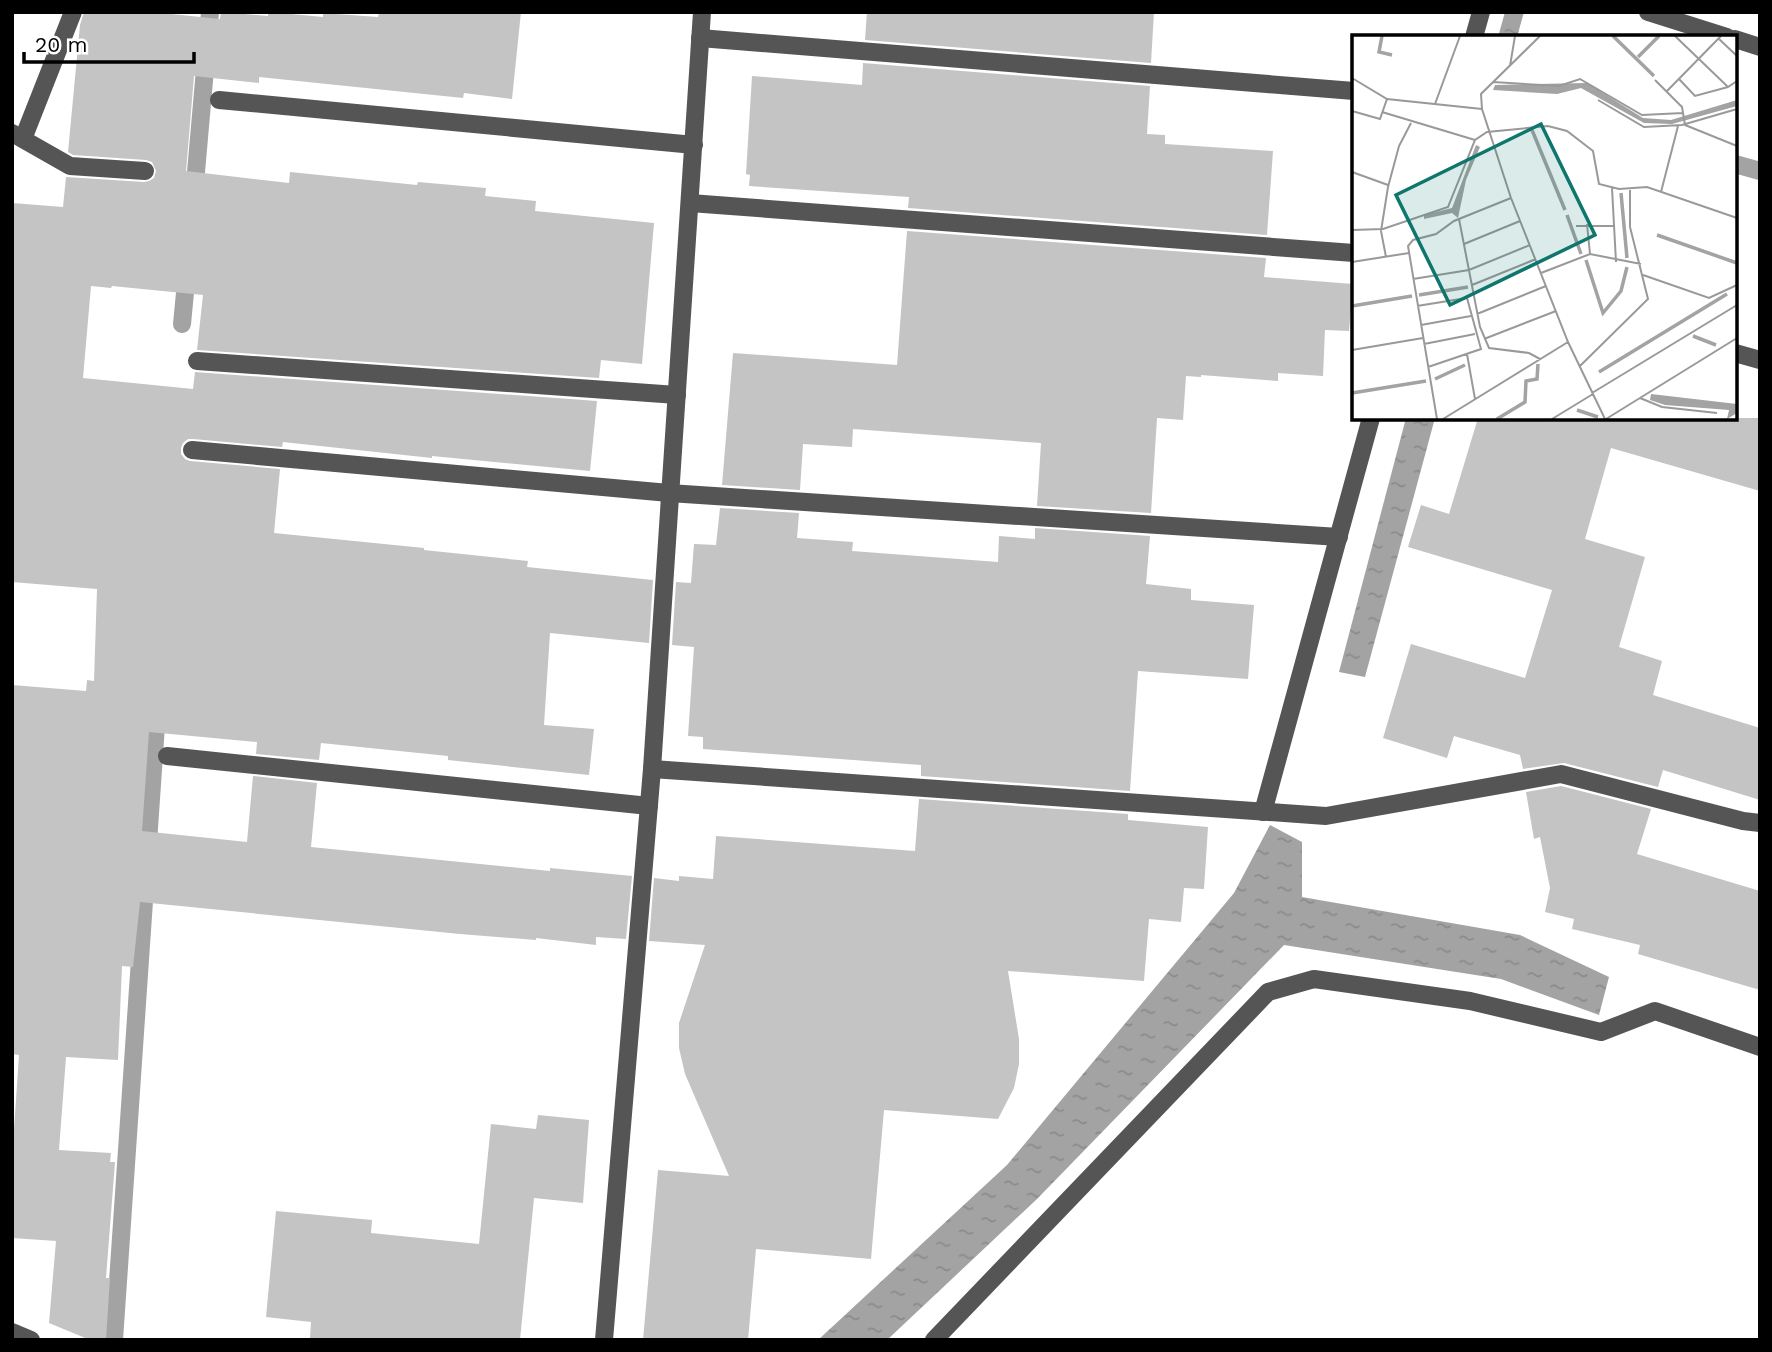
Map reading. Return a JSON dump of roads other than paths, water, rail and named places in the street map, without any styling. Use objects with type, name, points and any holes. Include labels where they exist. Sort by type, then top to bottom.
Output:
[{"type":"street","points":[[73,12],[17,136],[69,166],[145,172]]},
{"type":"street","points":[[604,1340],[652,769],[702,12]]},
{"type":"street","points":[[1475,35],[1481,12]]},
{"type":"street","points":[[1648,12],[1721,35]]},
{"type":"street","points":[[700,38],[1352,91]]},
{"type":"street","points":[[1737,40],[1760,47]]},
{"type":"street","points":[[219,100],[694,145]]},
{"type":"street","points":[[690,203],[1352,253]]},
{"type":"street","points":[[1737,354],[1760,360]]},
{"type":"street","points":[[197,361],[677,395]]},
{"type":"street","points":[[1264,812],[1370,420]]},
{"type":"street","points":[[192,450],[669,493],[1339,537]]},
{"type":"street","points":[[167,756],[649,806]]},
{"type":"street","points":[[652,769],[1326,816],[1561,774],[1743,821],[1760,823]]},
{"type":"street","points":[[934,1340],[1268,992],[1314,979],[1470,1001],[1601,1032],[1655,1012],[1760,1047]]},
{"type":"street","points":[[12,1332],[31,1340]]},
{"type":"water","points":[[1505,12],[1524,12],[1518,35],[1499,35]]},
{"type":"water","points":[[1405,420],[1434,420],[1365,677],[1339,672]]},
{"type":"water","points":[[1270,825],[1302,842],[1302,897],[1520,935],[1609,977],[1599,1015],[1501,979],[1284,945],[1037,1199],[887,1340],[818,1340],[1007,1165],[1234,893]]},
{"type":"waterway","points":[[194,195],[210,12]]},
{"type":"waterway","points":[[1737,165],[1760,171]]},
{"type":"waterway","points":[[182,324],[187,272]]},
{"type":"waterway","points":[[114,1340],[157,711]]}]
